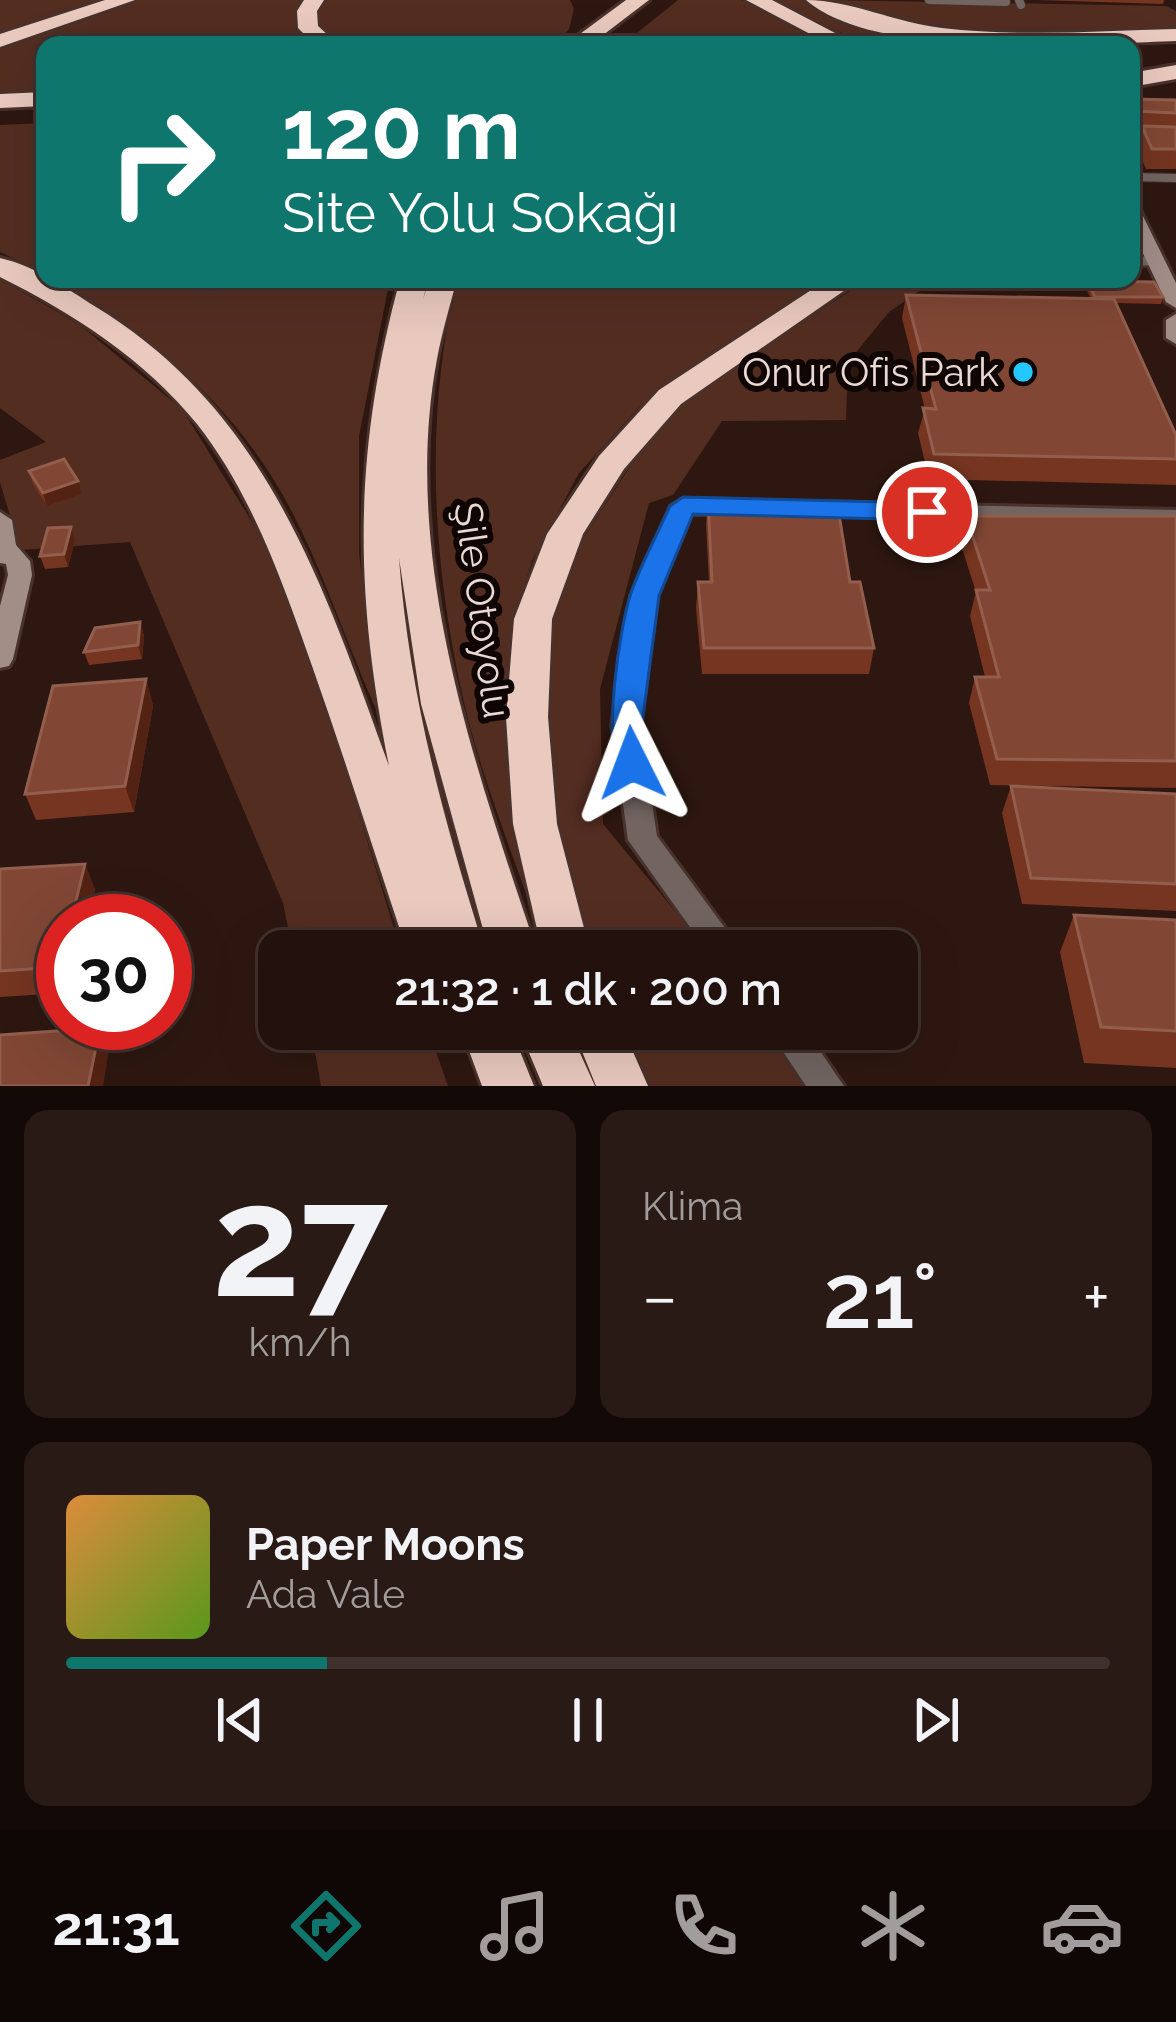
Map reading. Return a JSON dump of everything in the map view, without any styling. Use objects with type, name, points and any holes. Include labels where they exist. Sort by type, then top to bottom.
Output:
[{"type":"highway","points":[[0,41],[124,0]]},
{"type":"highway","points":[[314,0],[307,10],[308,28],[317,36]]},
{"type":"highway","points":[[585,36],[639,0]]},
{"type":"highway","points":[[616,36],[665,0]]},
{"type":"highway","points":[[756,0],[829,36]]},
{"type":"highway","points":[[816,0],[864,18],[955,33],[1066,36]]},
{"type":"highway","points":[[576,36],[583,10]]},
{"type":"highway","points":[[1140,38],[1176,39]]},
{"type":"highway","points":[[1140,45],[1176,39]]},
{"type":"highway","points":[[1140,60],[1176,58]]},
{"type":"highway","points":[[1140,78],[1176,72]]},
{"type":"highway","points":[[0,101],[36,99]]},
{"type":"highway","points":[[0,118],[36,116]]},
{"type":"highway","points":[[0,266],[36,283]]},
{"type":"highway","points":[[46,288],[131,343],[177,385],[227,442],[302,585],[423,930]]},
{"type":"highway","points":[[412,288],[394,341],[378,449],[383,635],[421,826],[454,930]]},
{"type":"highway","name":"Şile Otoyolu","points":[[439,288],[418,364],[412,432],[417,545],[434,675],[466,805],[506,930]]},
{"type":"highway","points":[[561,930],[535,824],[527,717],[533,619],[565,534],[611,463],[670,397],[834,288]]},
{"type":"highway","points":[[553,1050],[569,1086]]},
{"type":"highway","points":[[607,1050],[622,1086]]},
{"type":"street","points":[[1140,228],[1176,302]]},
{"type":"street","points":[[1176,320],[1176,338]]},
{"type":"street","points":[[710,930],[643,840],[626,724],[644,596],[683,506],[1176,518]]},
{"type":"street","points":[[0,520],[1,550],[18,561],[20,575],[0,659]]},
{"type":"street","points":[[800,1050],[827,1086]]},
{"type":"lane","points":[[929,0],[1007,3]]},
{"type":"lane","points":[[1140,138],[1176,139]]},
{"type":"lane","points":[[1140,177],[1176,178]]},
{"type":"lane","points":[[1140,261],[1156,261]]},
{"type":"shaded area","points":[[0,0],[103,0],[0,34]]},
{"type":"shaded area","points":[[134,0],[307,0],[302,25],[309,36],[36,36],[36,90],[0,92],[0,48]]},
{"type":"shaded area","points":[[322,0],[570,0],[574,9],[562,36],[327,36],[316,29],[316,6]]},
{"type":"shaded area","points":[[678,0],[741,0],[815,36],[633,36]]},
{"type":"shaded area","points":[[774,0],[808,0],[882,26],[1031,36],[848,36]]},
{"type":"shaded area","points":[[826,0],[1166,6],[1176,11],[1176,30],[951,32],[906,26]]},
{"type":"shaded area","points":[[36,123],[36,269],[0,252],[0,125]]},
{"type":"shaded area","points":[[0,279],[80,325],[182,409],[267,546],[315,671],[395,930],[289,930],[283,903],[130,542],[20,550],[0,482],[0,460],[46,442],[0,408]]},
{"type":"shaded area","points":[[70,288],[388,288],[359,436],[359,553],[378,714],[310,549],[253,449],[196,384]]},
{"type":"shaded area","points":[[455,288],[815,288],[713,351],[642,404],[579,473],[532,561],[511,630],[507,718],[542,930],[539,930],[490,794],[452,646],[436,488],[440,383]]},
{"type":"shaded area","points":[[854,288],[924,288],[889,312],[848,362],[846,420],[722,421],[673,495],[649,503],[600,689],[603,824],[691,930],[584,930],[554,854],[540,732],[554,604],[583,539],[635,459],[685,401]]},
{"type":"shaded area","points":[[315,1050],[435,1050],[448,1086],[321,1086]]},
{"type":"shaded area","points":[[631,1050],[789,1050],[819,1086],[645,1086]]},
{"type":"building","points":[[1140,99],[1176,100],[1176,113],[1140,111]]},
{"type":"building","points":[[1142,126],[1176,127],[1176,149],[1152,149]]},
{"type":"building","points":[[1140,282],[1154,282],[1163,297],[1095,297],[1090,288],[1140,288]]},
{"type":"building","points":[[906,295],[1114,299],[1176,435],[1176,459],[934,454],[923,408],[936,409]]},
{"type":"building","points":[[64,459],[78,481],[43,493],[29,471]]},
{"type":"building","points":[[708,500],[837,502],[850,582],[860,582],[874,648],[704,648],[698,582],[712,582]]},
{"type":"building","points":[[966,516],[1176,516],[1176,761],[997,759],[975,677],[999,677],[976,590],[990,590]]},
{"type":"building","points":[[71,527],[64,554],[40,556],[48,528]]},
{"type":"building","points":[[140,622],[138,645],[84,652],[95,628]]},
{"type":"building","points":[[146,679],[125,786],[25,794],[53,686]]},
{"type":"building","points":[[1011,786],[1176,794],[1176,884],[1031,878]]},
{"type":"building","points":[[85,864],[78,894],[36,894],[36,969],[0,971],[0,869]]},
{"type":"building","points":[[1074,915],[1176,920],[1176,1031],[1101,1027]]},
{"type":"building","points":[[36,1032],[36,1050],[95,1050],[88,1086],[0,1086],[0,1035]]},
{"type":"place","name":"Onur Ofis Park","points":[[1023,372]]},
{"type":"route","points":[[632,763],[626,724],[644,596],[683,506],[927,512]]}]
